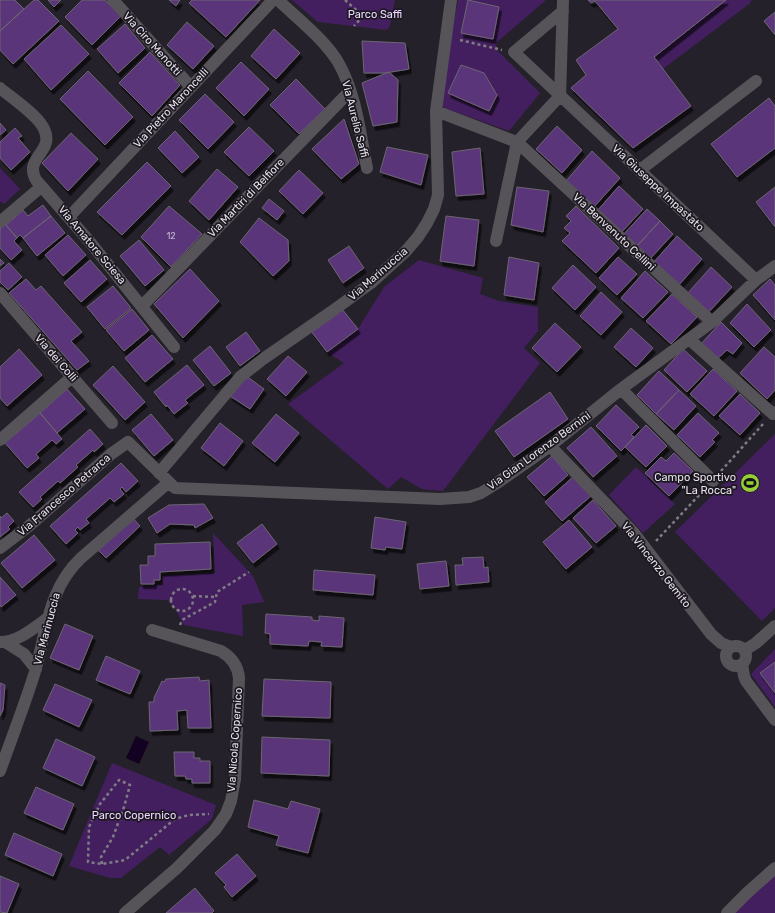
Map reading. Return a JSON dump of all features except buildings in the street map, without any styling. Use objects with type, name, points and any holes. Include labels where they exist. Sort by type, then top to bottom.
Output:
[{"type":"street","name":"Via Ciro Menotti","points":[[113,0],[190,87]]},
{"type":"street","name":"Via Pietro Maroncelli","points":[[69,216],[273,0]]},
{"type":"street","name":"Via Aurelio Saffi","points":[[278,0],[330,51],[343,73],[350,91],[367,168]]},
{"type":"street","name":"Via Marinuccia","points":[[159,473],[240,377],[263,359],[359,292],[400,258],[418,237],[431,216],[437,202],[438,195],[436,111],[451,0]]},
{"type":"street","points":[[514,52],[563,6]]},
{"type":"street","points":[[496,241],[517,142],[560,96],[563,6]]},
{"type":"street","name":"Via Giuseppe Impastato","points":[[514,52],[756,280]]},
{"type":"street","points":[[640,170],[756,81]]},
{"type":"street","name":"Via Amatore Sciesa","points":[[0,88],[37,119],[44,128],[46,134],[46,145],[32,166],[34,176],[41,187],[69,216],[174,347]]},
{"type":"street","name":"Via Martiri di Belfiore","points":[[142,306],[350,91]]},
{"type":"street","name":"Via Benvenuto Cellini","points":[[436,111],[517,142],[712,322]]},
{"type":"street","points":[[0,222],[41,187]]},
{"type":"street","name":"Via Gian Lorenzo Bernini","points":[[128,442],[175,488],[457,499],[475,495],[489,488],[550,446],[621,389],[712,322],[756,280],[775,266]]},
{"type":"street","name":"Via dei Colli","points":[[0,293],[112,423]]},
{"type":"street","points":[[690,339],[772,414],[775,412]]},
{"type":"street","points":[[0,440],[73,376]]},
{"type":"street","points":[[621,389],[713,481]]},
{"type":"street","name":"Via Francesco Petrarca","points":[[0,548],[33,522],[111,454],[128,442]]},
{"type":"street","name":"Via Vincenzo Gemito","points":[[550,446],[633,532],[711,634],[721,643],[730,647]]},
{"type":"street","name":"Via Marinuccia","points":[[0,771],[36,669],[48,618],[58,588],[65,575],[75,564],[169,482]]},
{"type":"street","points":[[2,642],[17,638],[27,633],[48,618]]},
{"type":"street","points":[[745,650],[756,643],[775,626]]},
{"type":"street","name":"Via Nicola Copernico","points":[[125,913],[177,868],[215,830],[226,814],[233,793],[239,678],[238,668],[229,657],[221,651],[152,630]]},
{"type":"street","points":[[2,642],[24,654],[36,669]]},
{"type":"street","points":[[736,645],[745,650],[746,659],[742,664],[736,666],[728,661],[727,652],[730,647],[736,645]]},
{"type":"street","points":[[742,664],[746,681],[775,720]]},
{"type":"street","points":[[727,913],[775,868]]},
{"type":"path","points":[[345,0],[364,16],[354,26]]},
{"type":"path","points":[[446,36],[497,50],[514,52]]},
{"type":"path","points":[[178,638],[181,621],[215,602],[217,592],[249,572]]},
{"type":"path","points":[[192,596],[192,606],[186,611],[176,610],[172,604],[173,593],[180,589],[187,590],[192,596],[216,597]]},
{"type":"path","points":[[102,864],[101,857],[113,837],[130,785],[119,780],[100,804],[89,827],[88,862],[102,864],[125,860],[175,819],[203,813],[213,814]]},
{"type":"green space","name":"Parco Saffi","points":[[292,0],[395,0],[390,25],[387,30],[318,22]]},
{"type":"green space","points":[[458,0],[546,0],[496,43],[497,50],[540,93],[509,131],[439,106]]},
{"type":"green space","points":[[726,0],[752,0],[749,4],[663,69],[654,57]]},
{"type":"green space","points":[[0,168],[20,189],[4,204],[0,201]]},
{"type":"green space","points":[[419,260],[483,278],[480,294],[499,301],[538,307],[538,331],[524,348],[540,363],[443,491],[422,489],[401,477],[388,489],[288,404],[344,363],[327,352],[358,329],[384,287]]},
{"type":"green space","name":"Campo Sportivo \"La Rocca\"","points":[[775,434],[775,608],[762,621],[675,532]]},
{"type":"green space","points":[[636,467],[675,504],[643,533],[609,495]]},
{"type":"green space","points":[[213,533],[253,576],[264,602],[242,605],[243,636],[184,625],[174,607],[167,600],[138,599],[139,587],[162,585],[162,576],[215,573]]},
{"type":"green space","points":[[775,649],[775,707],[751,674]]},
{"type":"green space","name":"Parco Copernico","points":[[112,763],[216,805],[212,819],[169,855],[160,847],[121,878],[110,878],[69,866]]},
{"type":"green space","points":[[775,868],[775,913],[727,913]]},
{"type":"shaded area","points":[[136,736],[149,742],[139,764],[126,758]]},
{"type":"place","name":"Campo Sportivo \"La Rocca\"","points":[[750,483]]}]
